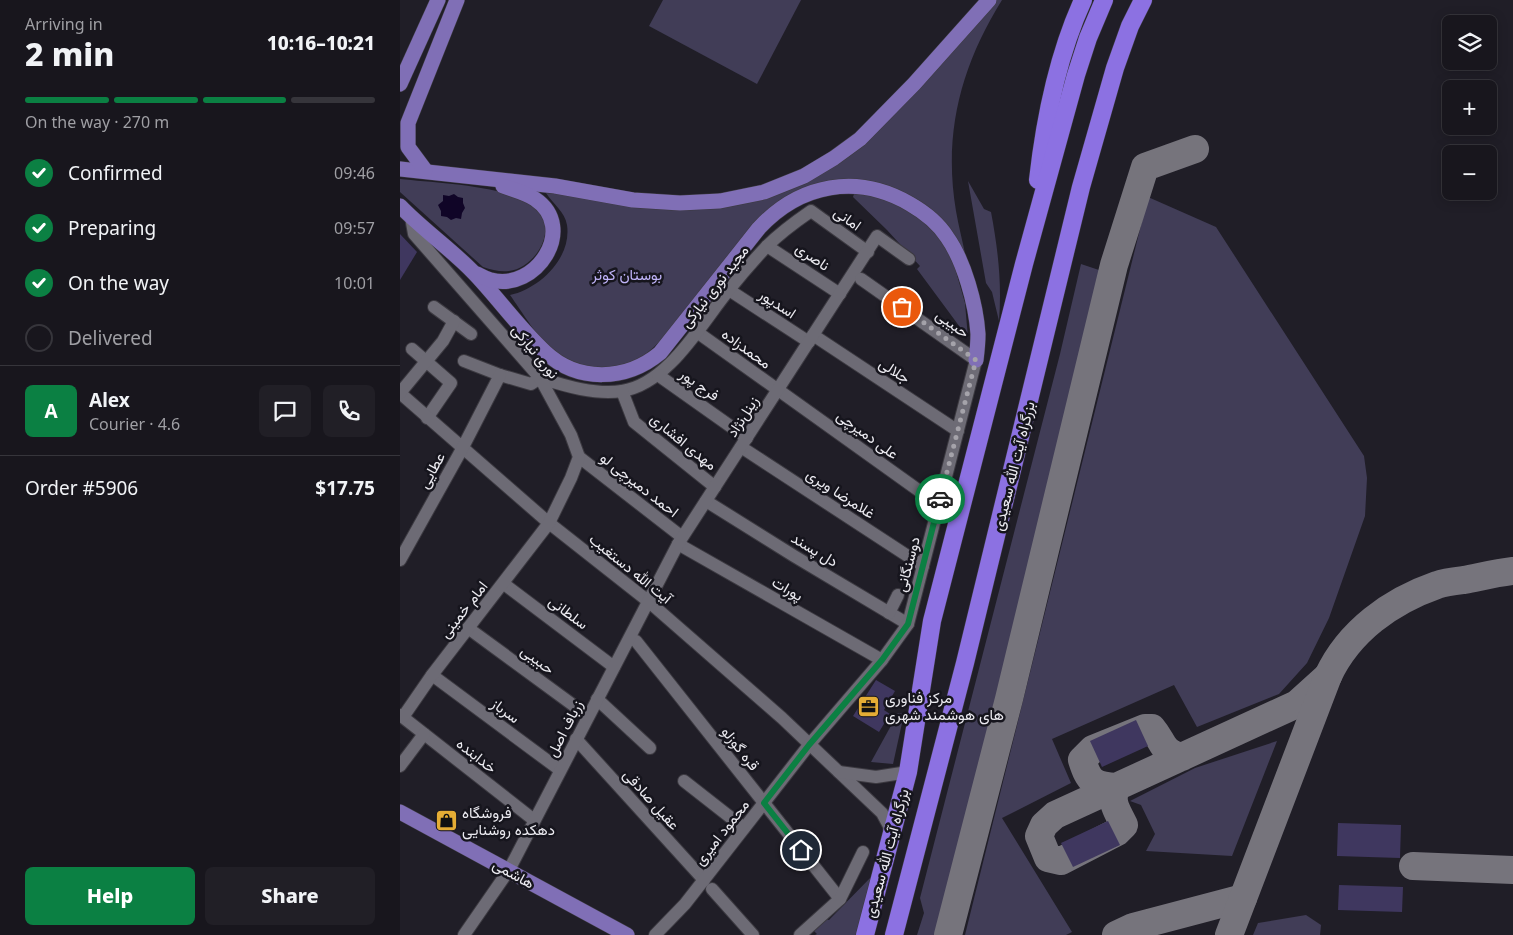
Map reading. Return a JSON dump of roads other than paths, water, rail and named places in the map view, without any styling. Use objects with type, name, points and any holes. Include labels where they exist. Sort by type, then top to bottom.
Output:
[{"type":"highway","points":[[1032,235],[1045,124],[1058,68],[1083,0]]},
{"type":"highway","points":[[1032,235],[1076,75],[1088,38],[1104,0]]},
{"type":"highway","name":"بزرگراه آیت الله سعیدی","points":[[894,935],[965,663],[1081,187],[1115,68],[1130,26],[1143,0]]},
{"type":"highway","name":"بزرگراه آیت الله سعیدی","points":[[865,935],[908,772],[932,621],[1032,235]]},
{"type":"main road","points":[[400,84],[438,0]]},
{"type":"main road","points":[[425,170],[408,147],[408,122],[457,0]]},
{"type":"main road","points":[[400,169],[425,170],[477,178],[555,186],[633,200],[680,203],[720,201],[764,192],[804,176],[860,140],[914,84],[989,0]]},
{"type":"main road","points":[[400,90],[417,96]]},
{"type":"main road","points":[[473,272],[491,280],[520,279],[539,267],[548,251],[553,231],[552,222],[546,210],[536,200],[519,191],[477,178]]},
{"type":"main road","name":"مجید نوری نیارکی","points":[[404,211],[473,272],[545,352],[566,366],[586,374],[604,376],[633,370],[660,353],[759,228],[776,211],[789,202],[818,190],[838,186],[862,187],[884,192],[915,207],[940,227],[947,237],[963,271],[975,311],[978,335],[976,360]]},
{"type":"main road","name":"هاشمی","points":[[400,812],[627,935]]},
{"type":"street","name":"نوری نیارکی","points":[[404,211],[414,234],[540,378],[571,435],[578,457]]},
{"type":"street","name":"امانی","points":[[767,246],[810,212],[868,252]]},
{"type":"street","name":"زینل‌نژاد","points":[[648,601],[680,540],[877,236],[909,259]]},
{"type":"street","points":[[464,361],[500,375],[531,384],[540,378],[569,387],[596,391],[622,391],[642,385],[658,375],[697,332],[729,290],[767,246]]},
{"type":"street","name":"ناصری","points":[[767,246],[840,294]]},
{"type":"street","name":"حبیبی","points":[[861,279],[976,360]]},
{"type":"street","name":"اسدپور","points":[[729,290],[811,339]]},
{"type":"street","points":[[434,306],[472,334]]},
{"type":"street","points":[[400,393],[443,341],[454,322]]},
{"type":"street","name":"محمدزاده","points":[[697,332],[778,390]]},
{"type":"street","name":"جلالی","points":[[811,339],[958,432]]},
{"type":"street","points":[[412,349],[451,384],[428,418]]},
{"type":"street","name":"دوسنگانی","points":[[809,745],[882,660],[908,624],[976,360]]},
{"type":"street","name":"عطایی","points":[[400,560],[462,449],[500,375]]},
{"type":"street","name":"فرج پور","points":[[658,375],[744,442]]},
{"type":"street","name":"علی دمیرچی","points":[[778,390],[939,505]]},
{"type":"street","name":"مهدی افشاری","points":[[622,391],[634,422],[715,487]]},
{"type":"street","name":"آیت الله دستغیب","points":[[400,393],[462,449],[549,523],[648,601],[782,718],[882,813],[892,837]]},
{"type":"street","name":"غلامرضا ویری","points":[[744,442],[923,566]]},
{"type":"street","points":[[549,523],[571,478],[578,457]]},
{"type":"street","name":"احمد دمیرچی لو","points":[[578,457],[680,540]]},
{"type":"street","name":"دل پسند","points":[[706,501],[908,624]]},
{"type":"street","name":"امام خمینی","points":[[401,716],[549,523]]},
{"type":"street","name":"پورات","points":[[680,540],[882,660]]},
{"type":"street","name":"سلطانی","points":[[504,584],[614,667]]},
{"type":"street","points":[[888,612],[898,595]]},
{"type":"street","name":"زرباف اصل","points":[[464,935],[509,870],[648,601]]},
{"type":"street","name":"حبیبی","points":[[468,628],[588,716]]},
{"type":"street","name":"قره گوزلو","points":[[636,641],[840,899]]},
{"type":"street","name":"سرباز","points":[[432,675],[560,770]]},
{"type":"street","points":[[597,699],[650,748]]},
{"type":"street","name":"خدابنده","points":[[401,716],[534,820]]},
{"type":"street","points":[[402,760],[424,734]]},
{"type":"street","name":"عقیل صادقی","points":[[576,739],[753,935]]},
{"type":"street","name":"محمود امیری","points":[[655,935],[685,904],[708,885],[744,828],[809,745]]},
{"type":"street","points":[[838,772],[876,777],[908,772]]},
{"type":"street","points":[[684,781],[744,828]]},
{"type":"street","points":[[800,935],[840,899],[863,852]]},
{"type":"place","name":"مرکز فناوری های هوشمند شهری","points":[[869,706]]},
{"type":"place","name":"فروشگاه دهکده روشنایی","points":[[446,821]]},
{"type":"park label","name":"بوستان کوثر","points":[[627,274]]}]
